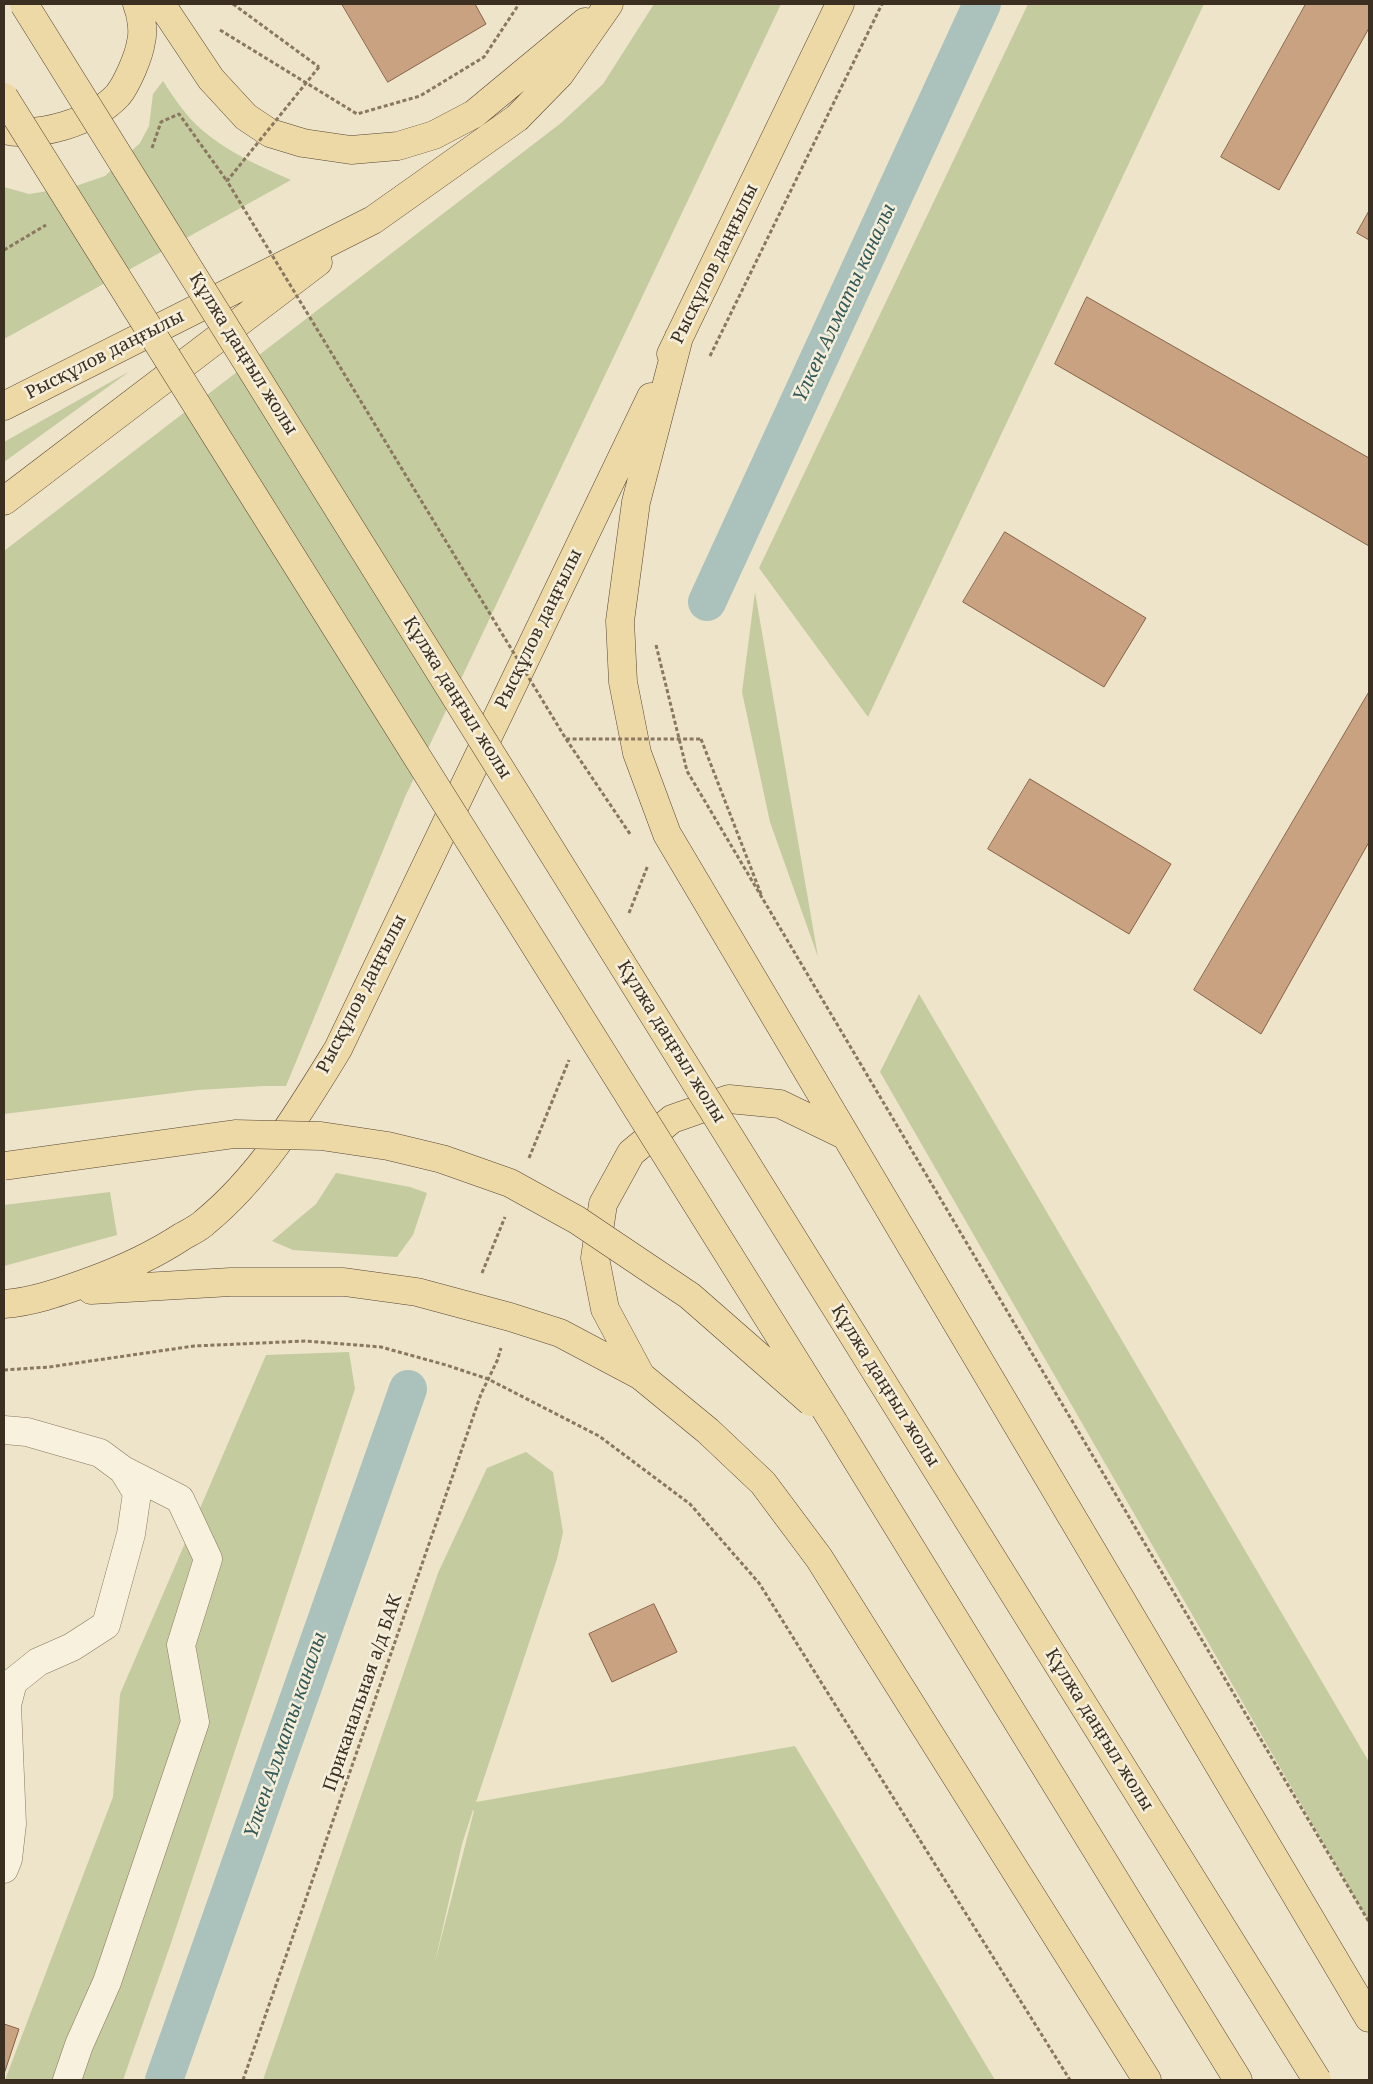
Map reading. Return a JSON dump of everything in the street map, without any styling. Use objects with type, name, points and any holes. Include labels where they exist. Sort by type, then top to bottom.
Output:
[{"type":"main road","name":"Құлжа даңғыл жолы","points":[[24,4],[1317,2080]]},
{"type":"main road","points":[[4,130],[38,132],[66,126],[96,112],[118,94],[132,68],[142,41],[137,4]]},
{"type":"main road","points":[[161,4],[211,79],[246,117],[270,133],[303,143],[351,150],[398,146],[434,136],[474,114],[608,4]]},
{"type":"main road","name":"Рысқұлов даңғылы","points":[[4,406],[373,220],[517,118],[560,74],[608,4]]},
{"type":"main road","name":"Рысқұлов даңғылы","points":[[4,1304],[16,1303],[60,1292],[121,1270],[146,1259],[205,1223],[256,1173],[297,1114],[338,1049],[840,4]]},
{"type":"main road","points":[[4,97],[834,1423],[1238,2080]]},
{"type":"main road","points":[[4,501],[373,220]]},
{"type":"main road","points":[[679,338],[636,502],[620,621],[623,682],[637,753],[667,834],[1369,2018]]},
{"type":"main road","points":[[641,1376],[605,1310],[595,1258],[603,1204],[631,1153],[672,1119],[728,1099],[780,1104],[846,1136]]},
{"type":"main road","points":[[4,1166],[235,1134],[321,1136],[388,1146],[442,1159],[510,1183],[577,1220],[690,1296],[834,1423]]},
{"type":"main road","points":[[60,1292],[231,1282],[344,1282],[417,1292],[510,1317],[560,1333],[641,1376],[708,1431],[763,1483],[819,1558],[1147,2080]]},
{"type":"lane","points":[[4,1430],[27,1432],[100,1453],[123,1470],[180,1499],[208,1559],[182,1645],[195,1722],[107,1982],[79,2046],[67,2080]]},
{"type":"lane","points":[[4,1868],[8,1859],[12,1824],[7,1705],[13,1682],[38,1662],[72,1647],[106,1624],[131,1534],[137,1494],[123,1470]]},
{"type":"path","points":[[228,181],[319,67],[233,4]]},
{"type":"path","points":[[218,29],[356,114],[420,96],[484,57],[519,4]]},
{"type":"path","points":[[706,365],[882,4]]},
{"type":"path","points":[[178,114],[228,181],[566,740],[634,840]]},
{"type":"path","points":[[654,639],[686,771],[1369,1922]]},
{"type":"path","points":[[566,740],[701,739],[765,904]]},
{"type":"path","name":"Приканальная а/д БАК","points":[[243,2080],[480,1394],[497,1361],[510,1317]]},
{"type":"path","points":[[4,1370],[49,1367],[194,1346],[306,1340],[381,1347],[488,1379],[599,1436],[690,1504],[759,1583],[1070,2080]]},
{"type":"green space","points":[[654,4],[781,4],[405,797],[286,1086],[198,1090],[4,1114],[4,551],[561,123],[603,84]]},
{"type":"green space","points":[[1028,4],[1204,4],[868,717],[759,568]]},
{"type":"green space","points":[[163,81],[185,113],[211,137],[244,158],[291,180],[4,339],[4,187],[29,194],[73,187],[105,176],[140,143],[149,126],[153,94]]},
{"type":"green space","points":[[130,371],[4,462],[4,442]]},
{"type":"green space","points":[[755,592],[818,957],[770,822],[742,692]]},
{"type":"green space","points":[[919,994],[1369,1762],[1369,1922],[880,1072]]},
{"type":"green space","points":[[336,1173],[410,1187],[427,1193],[413,1235],[397,1257],[293,1250],[272,1241],[316,1204]]},
{"type":"green space","points":[[110,1192],[117,1235],[4,1266],[4,1205]]},
{"type":"green space","points":[[349,1352],[355,1389],[170,1946],[123,2080],[5,2080],[113,1797],[120,1694],[266,1355]]},
{"type":"green space","points":[[526,1452],[553,1472],[563,1532],[557,1559],[476,1802],[795,1746],[995,2080],[263,2080],[438,1573],[487,1468]],"holes":[[[474,1811],[434,1966],[462,1844]]]},
{"type":"building","points":[[342,4],[475,4],[486,24],[388,82]]},
{"type":"building","points":[[1306,4],[1369,4],[1369,28],[1279,190],[1221,157]]},
{"type":"building","points":[[1369,211],[1369,240],[1357,233]]},
{"type":"building","points":[[1087,297],[1369,458],[1369,546],[1055,364]]},
{"type":"building","points":[[1005,532],[1146,618],[1104,687],[963,602]]},
{"type":"building","points":[[1369,692],[1369,842],[1261,1034],[1194,990]]},
{"type":"building","points":[[1030,779],[1171,864],[1129,934],[988,849]]},
{"type":"building","points":[[654,1604],[677,1652],[612,1682],[589,1634]]},
{"type":"building","points":[[4,2024],[19,2029],[4,2074]]},
{"type":"waterway","name":"Үлкен Алматы каналы","points":[[707,602],[982,4]]},
{"type":"waterway","name":"Үлкен Алматы каналы","points":[[164,2080],[408,1389]]}]
